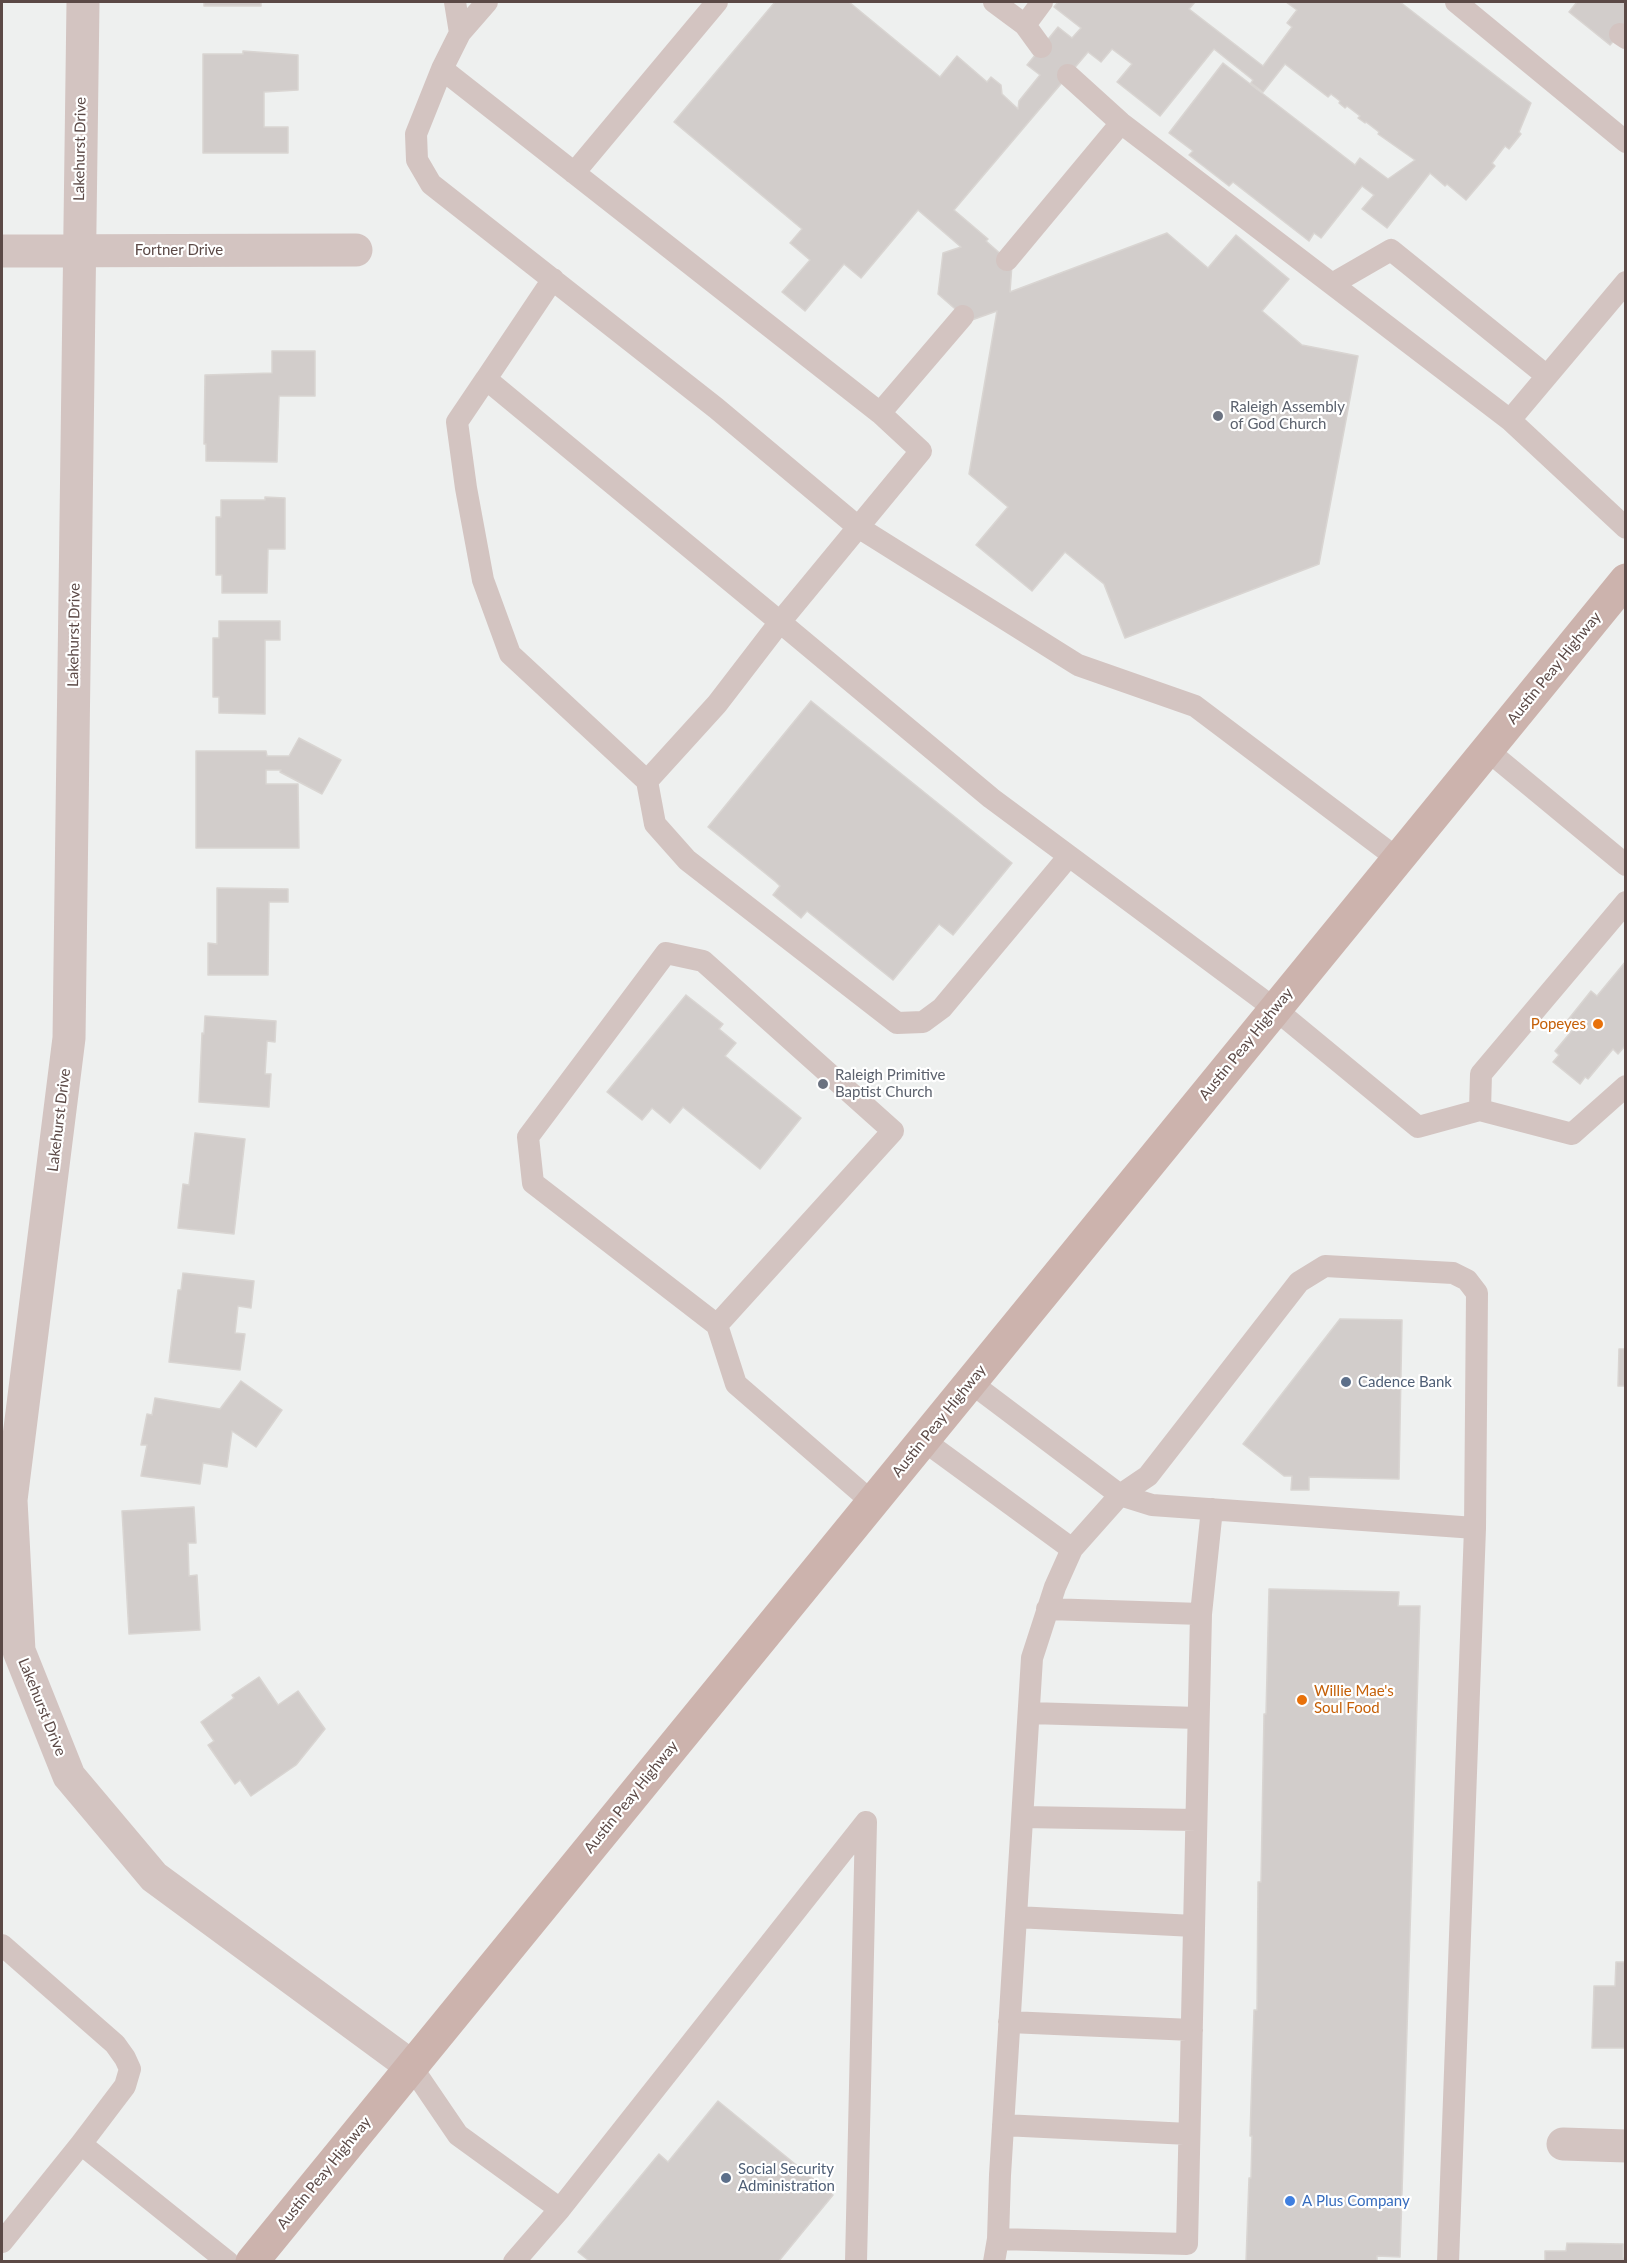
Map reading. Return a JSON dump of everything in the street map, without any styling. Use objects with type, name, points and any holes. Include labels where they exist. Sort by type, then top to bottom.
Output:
[{"type":"main road","name":"Austin Peay Highway","points":[[252,2262],[1626,580]]},
{"type":"street","name":"Lakehurst Drive","points":[[83,2],[69,1038],[11,1500],[10,1653],[69,1776],[154,1877],[411,2066]]},
{"type":"street","name":"Fortner Drive","points":[[2,251],[356,250]]},
{"type":"street","points":[[1563,2144],[1626,2146]]},
{"type":"lane","points":[[455,2],[460,33]]},
{"type":"lane","points":[[487,2],[460,33],[442,69],[416,134],[417,160],[431,184],[716,408],[858,527],[1078,665],[1195,706],[1299,782],[1398,859]]},
{"type":"lane","points":[[574,173],[717,2]]},
{"type":"lane","points":[[994,2],[1026,25],[1041,47]]},
{"type":"lane","points":[[1026,25],[1042,2]]},
{"type":"lane","points":[[1456,2],[1626,142]]},
{"type":"lane","points":[[442,69],[880,413],[921,451],[780,622],[717,704],[647,781]]},
{"type":"lane","points":[[1068,75],[1121,123],[1510,420],[1626,528]]},
{"type":"lane","points":[[1007,260],[1121,123]]},
{"type":"lane","points":[[1332,284],[1391,250],[1547,376]]},
{"type":"lane","points":[[553,279],[457,422],[465,488],[483,580],[510,654],[647,781],[656,824],[687,860],[897,1023],[924,1022],[942,1008],[1069,856]]},
{"type":"lane","points":[[1510,420],[1626,282]]},
{"type":"lane","points":[[880,413],[963,316]]},
{"type":"lane","points":[[486,379],[991,798],[1275,1009],[1418,1127],[1480,1110],[1572,1134],[1626,1086]]},
{"type":"lane","points":[[1486,750],[1626,865]]},
{"type":"lane","points":[[1480,1110],[1481,1074],[1626,902]]},
{"type":"lane","points":[[717,1325],[893,1131],[703,961],[666,953],[528,1137],[533,1183],[717,1325],[736,1384],[872,1502]]},
{"type":"lane","points":[[994,2262],[998,2239],[1032,1658],[1047,1610],[1072,1549],[1120,1495],[1148,1476],[1299,1282],[1310,1273],[1325,1266],[1453,1273],[1467,1280],[1477,1293],[1475,1528],[1448,2262]]},
{"type":"lane","points":[[970,1382],[1120,1495],[1152,1505],[1475,1528]]},
{"type":"lane","points":[[923,1440],[1072,1549]]},
{"type":"lane","points":[[998,2239],[1187,2244],[1201,1614],[1212,1509]]},
{"type":"lane","points":[[1047,1610],[1201,1614]]},
{"type":"lane","points":[[1029,1713],[1198,1718]]},
{"type":"lane","points":[[1023,1817],[1196,1820]]},
{"type":"lane","points":[[514,2262],[560,2209],[866,1822],[856,2262]]},
{"type":"lane","points":[[1016,1917],[1194,1926]]},
{"type":"lane","points":[[2,1945],[115,2044],[130,2069],[125,2086],[2,2242]]},
{"type":"lane","points":[[1009,2022],[1192,2030]]},
{"type":"lane","points":[[411,2066],[458,2135],[560,2209]]},
{"type":"lane","points":[[1003,2125],[1189,2134]]},
{"type":"lane","points":[[81,2144],[228,2262]]},
{"type":"building","points":[[204,2],[261,2],[261,6],[204,6]]},
{"type":"building","points":[[775,2],[849,2],[940,77],[957,56],[987,82],[991,77],[1001,85],[1002,94],[1018,109],[1019,101],[1040,75],[1027,65],[1058,27],[1072,38],[1081,28],[1054,7],[1058,2],[1195,2],[1189,9],[1263,66],[1292,27],[1287,23],[1297,10],[1286,2],[1400,2],[1531,103],[1519,132],[1521,134],[1509,149],[1505,146],[1492,163],[1495,166],[1466,200],[1430,173],[1387,228],[1362,209],[1374,195],[1362,186],[1321,238],[1314,233],[1309,241],[1233,182],[1229,186],[1189,155],[1193,151],[1169,133],[1223,63],[1355,165],[1360,158],[1388,179],[1415,160],[1378,134],[1379,132],[1358,118],[1360,116],[1347,106],[1345,108],[1331,94],[1328,97],[1285,64],[1263,92],[1251,83],[1253,80],[1214,49],[1160,116],[1117,82],[1132,64],[1112,49],[1101,62],[1088,52],[954,210],[988,239],[986,241],[1012,264],[1010,292],[1167,233],[1208,268],[1236,235],[1289,279],[1262,311],[1302,345],[1358,356],[1319,564],[1125,638],[1104,584],[1065,552],[1032,591],[976,545],[1008,507],[969,474],[997,311],[969,321],[938,294],[943,253],[961,247],[918,210],[861,278],[844,264],[805,311],[782,292],[810,260],[790,243],[802,229],[674,122]]},
{"type":"building","points":[[1577,2],[1626,2],[1626,28],[1610,45],[1569,12]]},
{"type":"building","points":[[243,51],[298,55],[298,90],[264,92],[264,127],[288,127],[288,153],[203,153],[203,54],[243,54]]},
{"type":"building","points":[[272,351],[315,351],[315,396],[279,396],[277,462],[206,461],[206,444],[204,444],[205,375],[272,373]]},
{"type":"building","points":[[265,497],[285,498],[285,549],[268,549],[267,593],[222,593],[222,575],[216,575],[216,517],[221,517],[221,500],[265,500]]},
{"type":"building","points":[[219,621],[280,621],[280,640],[265,640],[265,714],[219,713],[219,697],[213,697],[213,638],[219,638]]},
{"type":"building","points":[[811,701],[1012,863],[953,935],[939,924],[893,980],[807,911],[801,918],[773,895],[780,886],[708,827]]},
{"type":"building","points":[[299,738],[341,760],[322,794],[280,772],[281,770],[266,770],[266,784],[298,784],[299,848],[196,848],[196,751],[266,751],[267,756],[289,756]]},
{"type":"building","points":[[217,888],[288,889],[288,902],[269,902],[268,975],[208,975],[208,943],[217,944]]},
{"type":"building","name":"Popeyes","points":[[1626,961],[1626,1045],[1618,1054],[1613,1049],[1588,1079],[1585,1077],[1580,1084],[1553,1062],[1559,1055],[1555,1051],[1575,1027],[1567,1021],[1591,991],[1597,996]]},
{"type":"building","points":[[686,995],[723,1024],[719,1029],[736,1043],[725,1056],[801,1118],[760,1169],[683,1107],[670,1123],[652,1108],[642,1120],[607,1092]]},
{"type":"building","points":[[205,1016],[276,1021],[275,1042],[267,1041],[265,1074],[271,1074],[269,1107],[199,1102],[202,1033],[204,1034]]},
{"type":"building","points":[[195,1133],[245,1139],[234,1234],[178,1228],[183,1184],[189,1185]]},
{"type":"building","points":[[183,1273],[254,1281],[251,1308],[238,1306],[235,1333],[245,1334],[240,1370],[169,1362],[178,1290],[181,1290]]},
{"type":"building","name":"Cadence Bank","points":[[1340,1319],[1402,1320],[1399,1479],[1309,1477],[1309,1490],[1291,1490],[1292,1476],[1284,1476],[1243,1444]]},
{"type":"building","points":[[1619,1349],[1626,1349],[1626,1386],[1618,1386]]},
{"type":"building","points":[[241,1381],[282,1410],[256,1447],[232,1431],[227,1467],[203,1463],[200,1484],[141,1476],[147,1445],[141,1445],[147,1414],[152,1415],[155,1398],[220,1409]]},
{"type":"building","points":[[194,1507],[196,1543],[188,1543],[189,1576],[197,1575],[200,1630],[129,1634],[122,1511]]},
{"type":"building","points":[[1269,1589],[1399,1592],[1398,1606],[1420,1606],[1400,2257],[1377,2256],[1377,2262],[1246,2262],[1249,2178],[1251,2178],[1254,2010],[1257,2010],[1258,1882],[1261,1882]]},
{"type":"building","points":[[259,1677],[278,1705],[298,1691],[325,1729],[296,1765],[251,1796],[240,1780],[235,1784],[208,1745],[214,1741],[201,1722],[234,1698],[232,1695]]},
{"type":"building","points":[[1616,1962],[1626,1962],[1626,2052],[1625,2048],[1592,2048],[1594,1986],[1615,1986]]},
{"type":"building","name":"Social Security Administration","points":[[718,2101],[833,2195],[778,2262],[587,2262],[588,2260],[578,2252],[659,2154],[668,2162]]},
{"type":"building","points":[[1567,2243],[1623,2244],[1623,2258],[1626,2258],[1626,2262],[1545,2262],[1545,2251],[1566,2251]]},
{"type":"place","name":"Raleigh Assembly of God Church","points":[[1218,416]]},
{"type":"place","name":"Popeyes","points":[[1598,1024]]},
{"type":"place","name":"Raleigh Primitive Baptist Church","points":[[823,1084]]},
{"type":"place","name":"Cadence Bank","points":[[1346,1382]]},
{"type":"place","name":"Willie Mae's Soul Food","points":[[1302,1700]]},
{"type":"place","name":"Social Security Administration","points":[[726,2178]]},
{"type":"place","name":"A Plus Company","points":[[1290,2201]]}]
